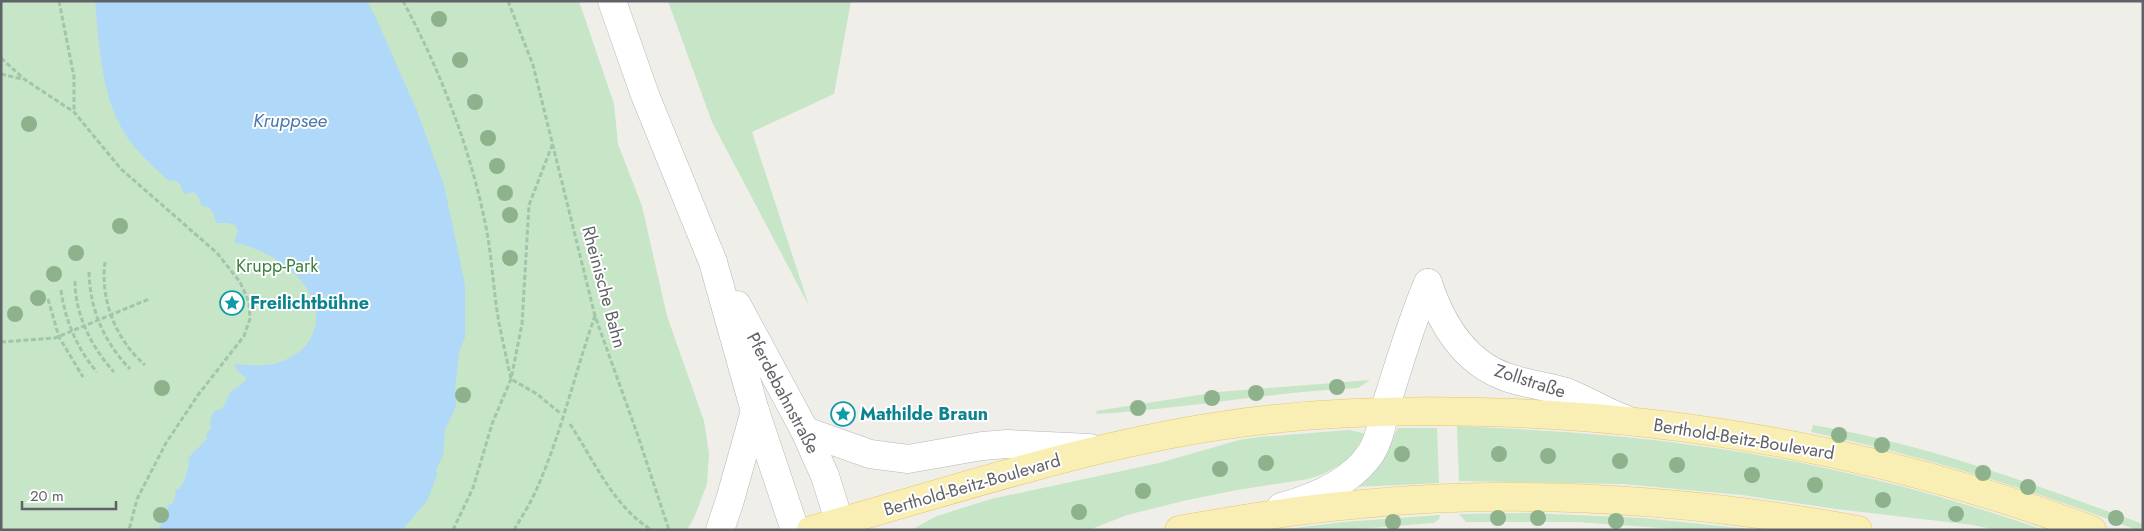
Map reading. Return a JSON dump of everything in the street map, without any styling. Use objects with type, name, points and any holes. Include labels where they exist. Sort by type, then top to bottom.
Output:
[{"type":"main road","name":"Berthold-Beitz-Boulevard","points":[[811,530],[841,526],[1104,449],[1172,434],[1220,426],[1308,416],[1384,412],[1490,412],[1634,421],[1751,437],[1841,455],[1953,484],[2040,510],[2092,530]]},
{"type":"main road","points":[[1179,530],[1237,520],[1363,504],[1450,498],[1515,497],[1624,501],[1702,507],[1785,517],[1858,530]]},
{"type":"street","name":"Pferdebahnstraße","points":[[612,1],[645,95],[713,262],[755,410],[795,530]]},
{"type":"street","name":"Pferdebahnstraße","points":[[713,262],[805,431],[825,476],[841,526]]},
{"type":"street","name":"Zollstraße","points":[[1384,412],[1414,316],[1428,284],[1443,322],[1463,348],[1482,363],[1506,377],[1565,392],[1612,415],[1634,421]]},
{"type":"street","name":"Pferdebahnstraße","points":[[720,530],[755,410]]},
{"type":"street","points":[[1237,520],[1304,499],[1331,488],[1346,478],[1370,453],[1382,429],[1384,412]]},
{"type":"street","name":"Berthold-Beitz-Boulevard","points":[[805,431],[870,454],[899,458],[921,458],[982,446],[1007,444],[1104,449]]},
{"type":"path","points":[[58,1],[74,78],[74,112]]},
{"type":"path","points":[[403,1],[438,73],[472,168],[492,260],[499,322],[511,379],[537,394],[560,413]]},
{"type":"path","name":"Rheinische Bahn","points":[[508,1],[533,65],[594,316],[638,436],[669,530]]},
{"type":"path","points":[[1,58],[24,79],[74,112],[121,169],[217,253],[240,282],[246,293],[251,311],[247,328],[238,345],[198,395],[166,443],[137,499],[129,530]]},
{"type":"path","points":[[1,74],[24,79]]},
{"type":"path","points":[[453,530],[474,488],[492,424],[511,379],[522,324],[529,206],[553,142]]},
{"type":"path","points":[[104,262],[104,289],[111,315],[125,342],[146,365]]},
{"type":"path","points":[[89,272],[90,293],[98,321],[113,348],[130,369]]},
{"type":"path","points":[[75,281],[77,302],[85,326],[96,348],[114,372]]},
{"type":"path","points":[[61,290],[72,332],[82,351],[97,372]]},
{"type":"path","points":[[48,299],[59,337],[83,377]]},
{"type":"path","points":[[1,342],[59,337],[149,299]]},
{"type":"path","points":[[514,530],[538,488],[559,432],[577,366],[594,316]]},
{"type":"path","points":[[570,424],[619,501],[642,524],[652,530]]},
{"type":"green space","name":"Krupp-Park","points":[[1,1],[579,1],[614,104],[618,144],[642,206],[667,316],[704,421],[709,453],[707,484],[694,518],[687,530],[1,530]]},
{"type":"green space","points":[[668,1],[851,1],[834,94],[752,132],[809,306],[712,122]]},
{"type":"green space","points":[[1370,380],[1358,388],[1292,393],[1130,412],[1097,414],[1096,411],[1218,392]]},
{"type":"green space","points":[[1813,425],[1897,443],[1980,467],[2143,524],[2143,530],[2137,530],[2017,487],[1853,441],[1811,432]]},
{"type":"green space","points":[[1457,426],[1618,436],[1682,443],[1798,462],[1922,492],[2044,530],[1997,530],[1973,525],[1836,509],[1742,495],[1623,484],[1459,481]]},
{"type":"green space","points":[[1398,428],[1437,428],[1439,483],[1356,487],[1386,451]]},
{"type":"green space","points":[[1349,430],[1363,433],[1364,436],[1351,456],[1323,474],[1308,479],[1183,501],[1127,515],[1089,530],[911,530],[937,516],[991,499],[1159,463],[1239,440]]},
{"type":"green space","points":[[1530,513],[1642,518],[1760,530],[1690,530],[1577,522],[1466,522],[1459,514]]},
{"type":"green space","points":[[1440,515],[1439,519],[1434,523],[1344,530],[1279,530],[1343,522]]},
{"type":"water","name":"Kruppsee","points":[[95,1],[367,1],[417,111],[444,185],[465,285],[465,337],[459,352],[455,389],[456,406],[445,430],[443,455],[436,470],[437,475],[427,501],[402,530],[160,530],[159,527],[168,516],[168,508],[166,506],[173,503],[176,493],[175,489],[181,487],[185,479],[189,462],[189,459],[187,459],[207,439],[206,435],[211,428],[210,420],[215,410],[220,410],[224,406],[231,391],[240,386],[247,378],[239,373],[234,364],[266,365],[292,357],[311,338],[315,327],[316,314],[307,288],[297,276],[268,254],[234,242],[238,231],[235,225],[216,223],[209,207],[201,206],[200,200],[193,192],[185,194],[179,182],[168,180],[135,148],[124,133],[114,111],[105,81]]},
{"type":"place","name":"Freilichtbühne","points":[[232,303]]},
{"type":"place","name":"Mathilde Braun","points":[[843,414]]}]
